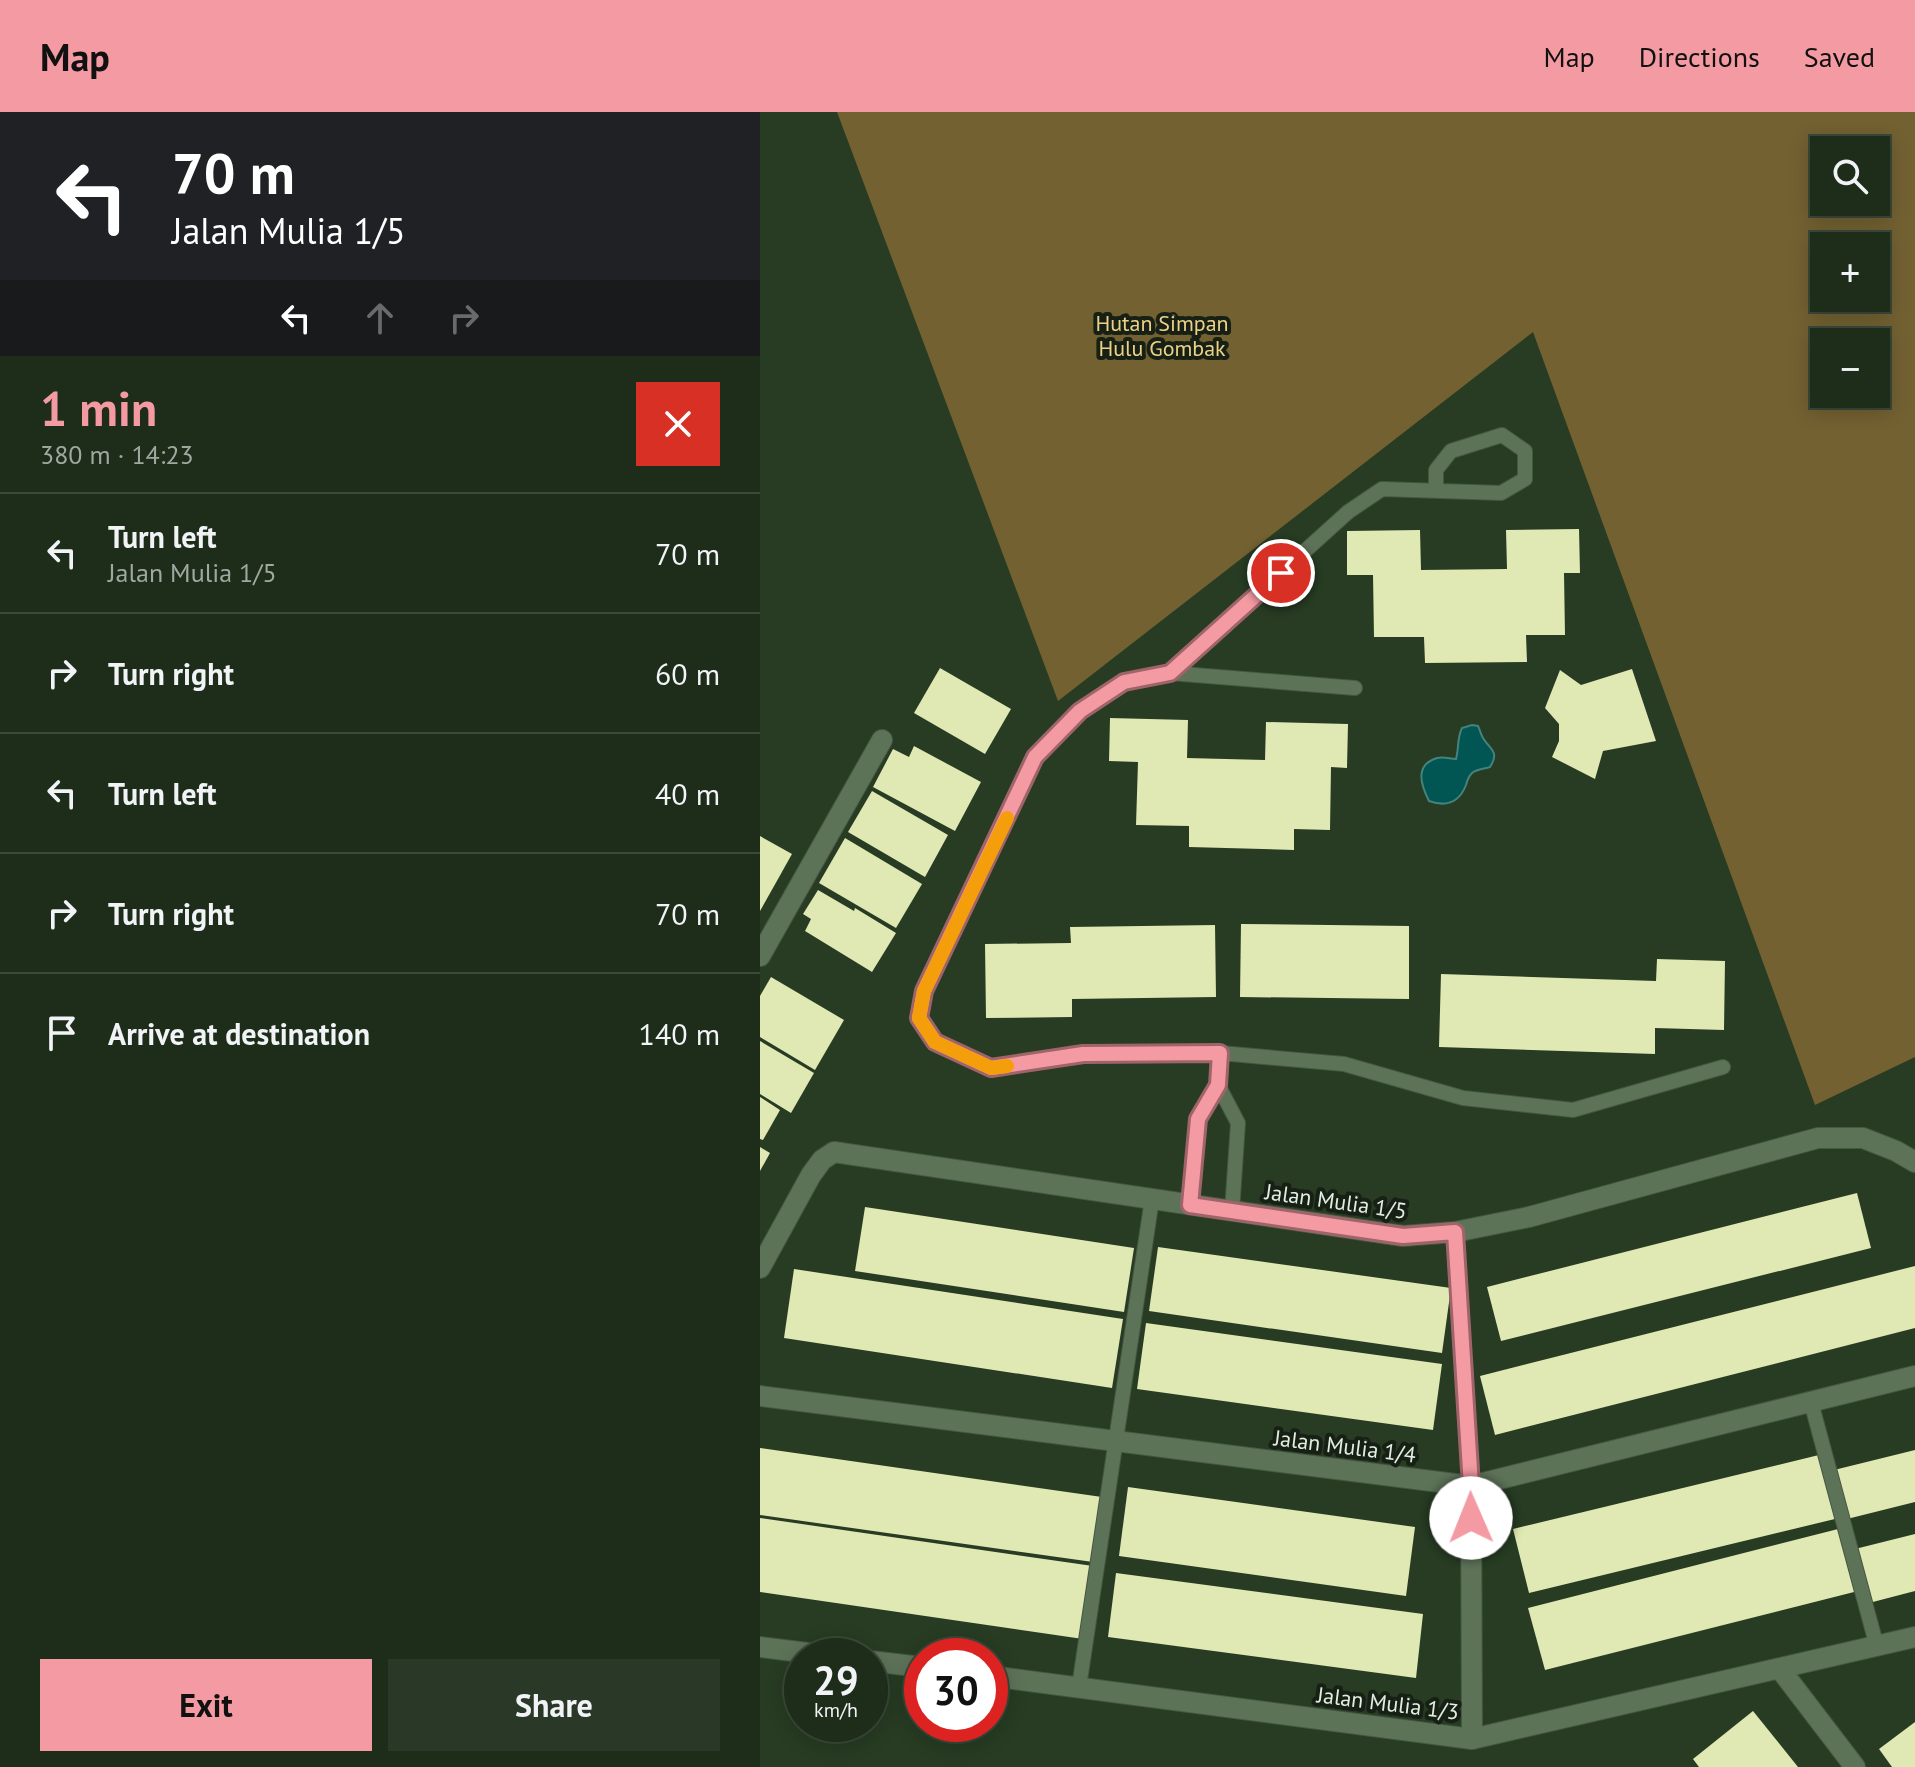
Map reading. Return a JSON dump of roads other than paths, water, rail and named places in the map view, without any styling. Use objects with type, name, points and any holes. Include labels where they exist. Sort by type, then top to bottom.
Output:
[{"type":"street","points":[[760,956],[882,740]]},
{"type":"street","name":"Jalan Mulia 1/5","points":[[760,1268],[811,1175],[822,1160],[834,1152],[1403,1236],[1455,1232],[1529,1217],[1818,1138],[1863,1138],[1915,1162]]},
{"type":"street","name":"Jalan Mulia 1/4","points":[[760,1396],[1471,1486],[1915,1376]]},
{"type":"street","points":[[1471,1486],[1472,1739]]},
{"type":"street","name":"Jalan Mulia 1/3","points":[[1008,1678],[1472,1739],[1915,1637]]},
{"type":"street","points":[[760,1647],[784,1650]]},
{"type":"street","points":[[1780,1669],[1855,1767]]},
{"type":"lane","points":[[1170,673],[1348,512],[1382,489],[1436,491],[1501,493],[1525,479],[1525,451],[1502,435],[1451,451],[1436,470],[1436,491]]},
{"type":"lane","points":[[1355,688],[1170,673],[1124,682],[1080,711],[1035,757],[924,991],[919,1018],[935,1042],[991,1068],[1083,1054],[1220,1053],[1344,1064],[1463,1098],[1573,1110],[1723,1067]]},
{"type":"lane","points":[[1190,1205],[1198,1119],[1218,1085],[1220,1053]]},
{"type":"lane","points":[[1218,1085],[1238,1123],[1232,1211]]},
{"type":"lane","points":[[1079,1687],[1152,1199]]},
{"type":"lane","points":[[1455,1232],[1471,1486]]},
{"type":"lane","points":[[1811,1402],[1877,1647]]},
{"type":"water","points":[[1478,726],[1493,751],[1490,767],[1472,773],[1456,800],[1441,804],[1429,801],[1422,782],[1422,770],[1437,758],[1456,759],[1462,728]]},
{"type":"park label","name":"Hutan Simpan Hulu Gombak","points":[[1162,336]]}]
